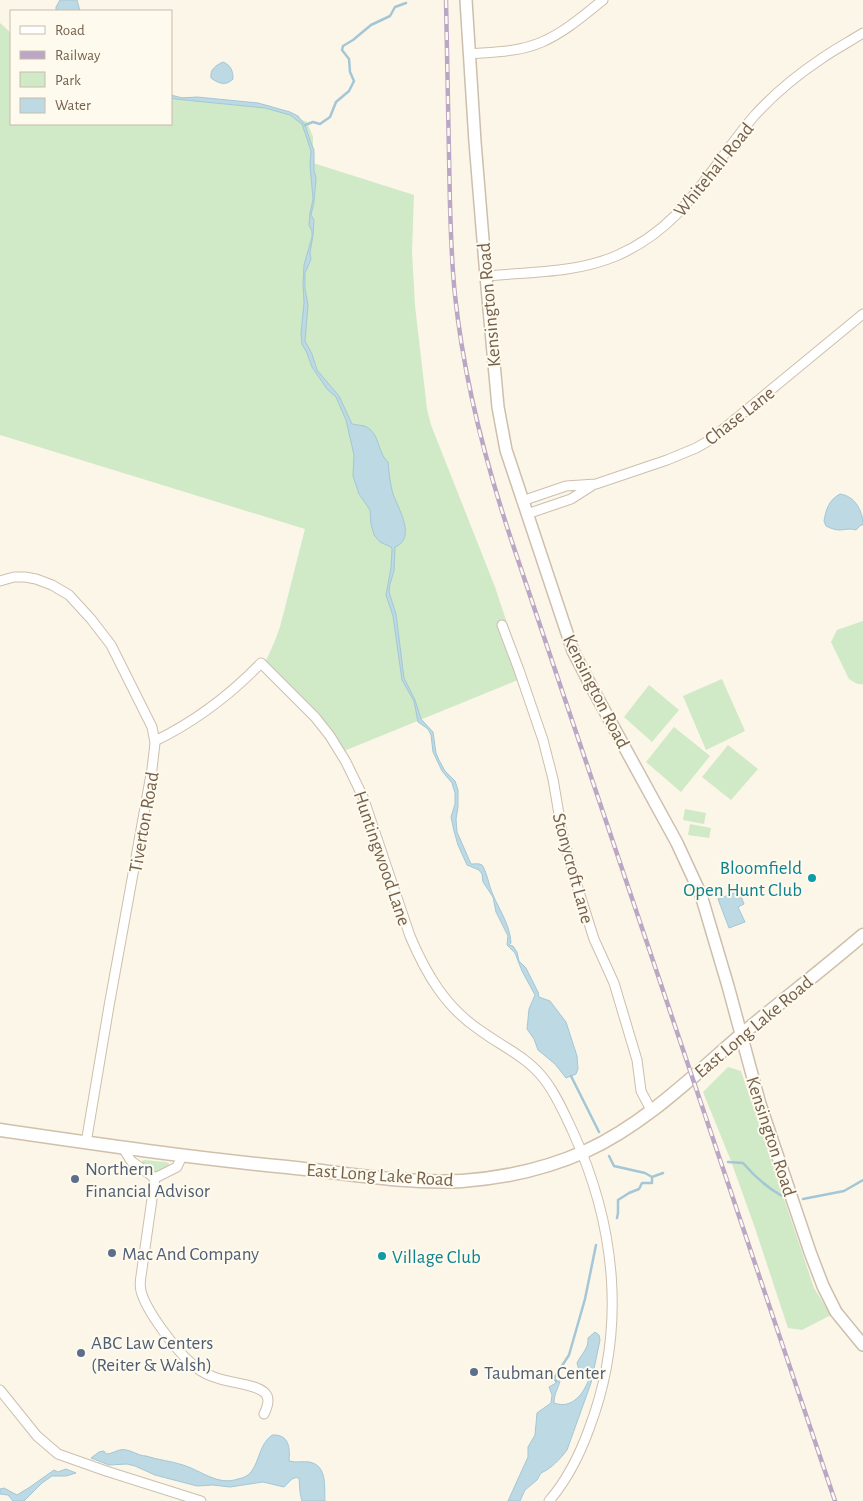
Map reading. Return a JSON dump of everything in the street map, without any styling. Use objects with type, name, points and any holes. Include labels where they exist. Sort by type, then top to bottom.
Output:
[{"type":"main road","name":"East Long Lake Road","points":[[0,1130],[182,1156],[404,1179],[445,1181],[509,1174],[544,1166],[582,1152],[622,1132],[685,1084],[742,1034],[863,935]]},
{"type":"street","name":"Kensington Road","points":[[466,0],[475,142],[494,368],[506,450],[573,651],[677,843],[694,879],[711,927],[760,1104],[814,1265],[836,1312],[863,1345]]},
{"type":"street","points":[[470,54],[507,51],[542,42],[561,32],[603,0]]},
{"type":"street","name":"Whitehall Road","points":[[486,276],[562,269],[591,264],[625,252],[650,237],[686,206],[743,130],[781,89],[822,58],[863,33]]},
{"type":"street","name":"Chase Lane","points":[[526,514],[571,499],[596,484],[682,454],[710,440],[863,314]]},
{"type":"street","name":"Chase Lane","points":[[522,501],[566,486],[596,484]]},
{"type":"street","name":"Tiverton Road","points":[[0,581],[19,577],[41,581],[65,592],[79,605],[110,645],[146,713],[154,733],[155,751],[149,788],[86,1143]]},
{"type":"street","name":"Stonycroft Lane","points":[[502,625],[545,747],[562,832],[574,876],[594,939],[614,982],[637,1060],[641,1091],[651,1110]]},
{"type":"street","name":"Huntingwood Lane","points":[[155,741],[176,731],[194,719],[236,686],[261,663],[277,678],[323,726],[353,775],[363,797],[410,936],[435,985],[464,1018],[488,1036],[522,1056],[539,1072],[557,1099],[582,1152]]},
{"type":"street","points":[[123,1148],[131,1161],[155,1178]]},
{"type":"street","points":[[549,1501],[571,1470],[591,1426],[604,1382],[612,1332],[612,1283],[608,1239],[596,1192],[582,1152]]},
{"type":"street","points":[[155,1178],[177,1167],[182,1156]]},
{"type":"street","points":[[155,1178],[140,1289],[148,1307],[157,1322],[190,1363],[200,1371],[262,1391],[268,1399],[264,1414]]},
{"type":"street","points":[[0,1390],[37,1436],[58,1454],[201,1501]]},
{"type":"green space","points":[[0,23],[10,32],[10,125],[172,125],[172,96],[268,105],[307,122],[313,137],[313,163],[414,195],[412,251],[415,306],[427,409],[431,425],[495,587],[525,677],[339,753],[333,742],[264,665],[280,627],[305,529],[0,435]]},
{"type":"green space","points":[[863,621],[863,684],[861,684],[849,679],[831,642],[837,630]]},
{"type":"green space","points":[[722,679],[745,731],[706,750],[683,696]]},
{"type":"green space","points":[[649,685],[679,710],[652,742],[624,717]]},
{"type":"green space","points":[[674,727],[710,756],[681,792],[646,762]]},
{"type":"green space","points":[[728,745],[758,769],[731,800],[702,777]]},
{"type":"green space","points":[[685,809],[706,813],[704,824],[683,820]]},
{"type":"green space","points":[[690,824],[711,828],[709,838],[688,835]]},
{"type":"green space","points":[[728,1067],[741,1071],[814,1288],[831,1315],[802,1330],[788,1328],[731,1161],[703,1092]]},
{"type":"green space","points":[[144,1160],[169,1163],[168,1168],[154,1173],[142,1165]]},
{"type":"water","points":[[60,0],[77,0],[80,10],[56,10]]},
{"type":"water","points":[[223,62],[230,67],[233,79],[220,83],[211,78],[211,72]]},
{"type":"water","points":[[172,95],[182,98],[197,97],[258,103],[290,112],[298,116],[305,125],[314,150],[316,178],[311,215],[314,220],[311,259],[305,273],[308,305],[305,341],[317,370],[339,396],[352,424],[364,426],[373,432],[384,458],[388,462],[393,494],[402,515],[405,530],[405,537],[395,547],[394,571],[389,592],[396,614],[404,678],[415,700],[421,719],[433,732],[439,760],[445,771],[455,781],[458,790],[457,832],[471,864],[481,864],[484,869],[508,928],[511,943],[509,945],[513,946],[517,952],[519,961],[526,968],[539,997],[550,1001],[566,1022],[577,1056],[578,1069],[576,1074],[566,1078],[555,1064],[538,1050],[534,1039],[527,1029],[529,1009],[535,995],[515,953],[507,945],[508,936],[496,912],[493,897],[483,882],[482,874],[479,870],[467,865],[458,845],[451,817],[455,804],[455,793],[452,783],[442,771],[433,752],[431,735],[428,729],[418,722],[414,701],[402,680],[393,616],[386,595],[392,549],[380,542],[374,535],[370,510],[359,494],[353,476],[354,455],[346,420],[336,397],[327,389],[312,367],[302,344],[304,265],[312,237],[309,225],[313,199],[310,165],[311,151],[302,124],[290,115],[265,108],[172,98]]},
{"type":"water","points":[[840,494],[854,501],[860,510],[863,525],[856,530],[837,530],[826,526],[824,521],[827,509],[833,499]]},
{"type":"water","points":[[739,891],[744,904],[738,907],[745,922],[729,928],[718,899]]},
{"type":"water","points":[[595,1332],[599,1335],[600,1340],[591,1383],[567,1450],[556,1463],[541,1473],[537,1480],[525,1490],[520,1501],[508,1501],[528,1457],[528,1447],[535,1435],[537,1413],[551,1403],[552,1395],[549,1387],[556,1383],[556,1381],[560,1381],[554,1403],[561,1405],[572,1402],[585,1388],[590,1376],[587,1371],[579,1370],[577,1363],[586,1348],[588,1338]]},
{"type":"water","points":[[272,1435],[282,1437],[288,1443],[289,1461],[309,1462],[319,1468],[324,1478],[325,1501],[302,1501],[299,1478],[292,1479],[284,1487],[263,1482],[230,1487],[197,1486],[155,1475],[135,1466],[127,1464],[109,1465],[91,1458],[99,1452],[104,1451],[106,1454],[126,1450],[174,1462],[210,1477],[231,1481],[247,1476],[250,1473],[264,1443]]},
{"type":"water","points":[[66,1469],[76,1473],[66,1476],[52,1476],[24,1501],[13,1501],[8,1495],[0,1494],[0,1489],[4,1488],[17,1495],[54,1470],[58,1472]]},
{"type":"waterway","points":[[305,125],[313,122],[320,124],[330,117],[336,102],[349,91],[354,81],[350,72],[349,59],[342,50],[343,46],[371,25],[390,16],[395,7],[406,3]]},
{"type":"waterway","points":[[571,1076],[599,1132]]},
{"type":"waterway","points":[[609,1156],[614,1166],[645,1173],[652,1177],[652,1183],[642,1183],[639,1189],[618,1200],[617,1218]]},
{"type":"waterway","points":[[728,1162],[743,1163],[761,1181],[782,1196]]},
{"type":"waterway","points":[[652,1177],[663,1173]]},
{"type":"waterway","points":[[803,1199],[844,1191],[863,1180]]},
{"type":"waterway","points":[[556,1381],[554,1378],[569,1355],[585,1299],[596,1245]]},
{"type":"railway","points":[[446,0],[453,277],[464,360],[485,454],[514,548],[835,1501]]},
{"type":"place","name":"Bloomfield Open Hunt Club","points":[[812,878]]},
{"type":"place","name":"Northern Financial Advisor","points":[[75,1179]]},
{"type":"place","name":"Mac And Company","points":[[112,1253]]},
{"type":"place","name":"Village Club","points":[[382,1256]]},
{"type":"place","name":"ABC Law Centers (Reiter & Walsh)","points":[[81,1353]]},
{"type":"place","name":"Taubman Center","points":[[474,1372]]}]
